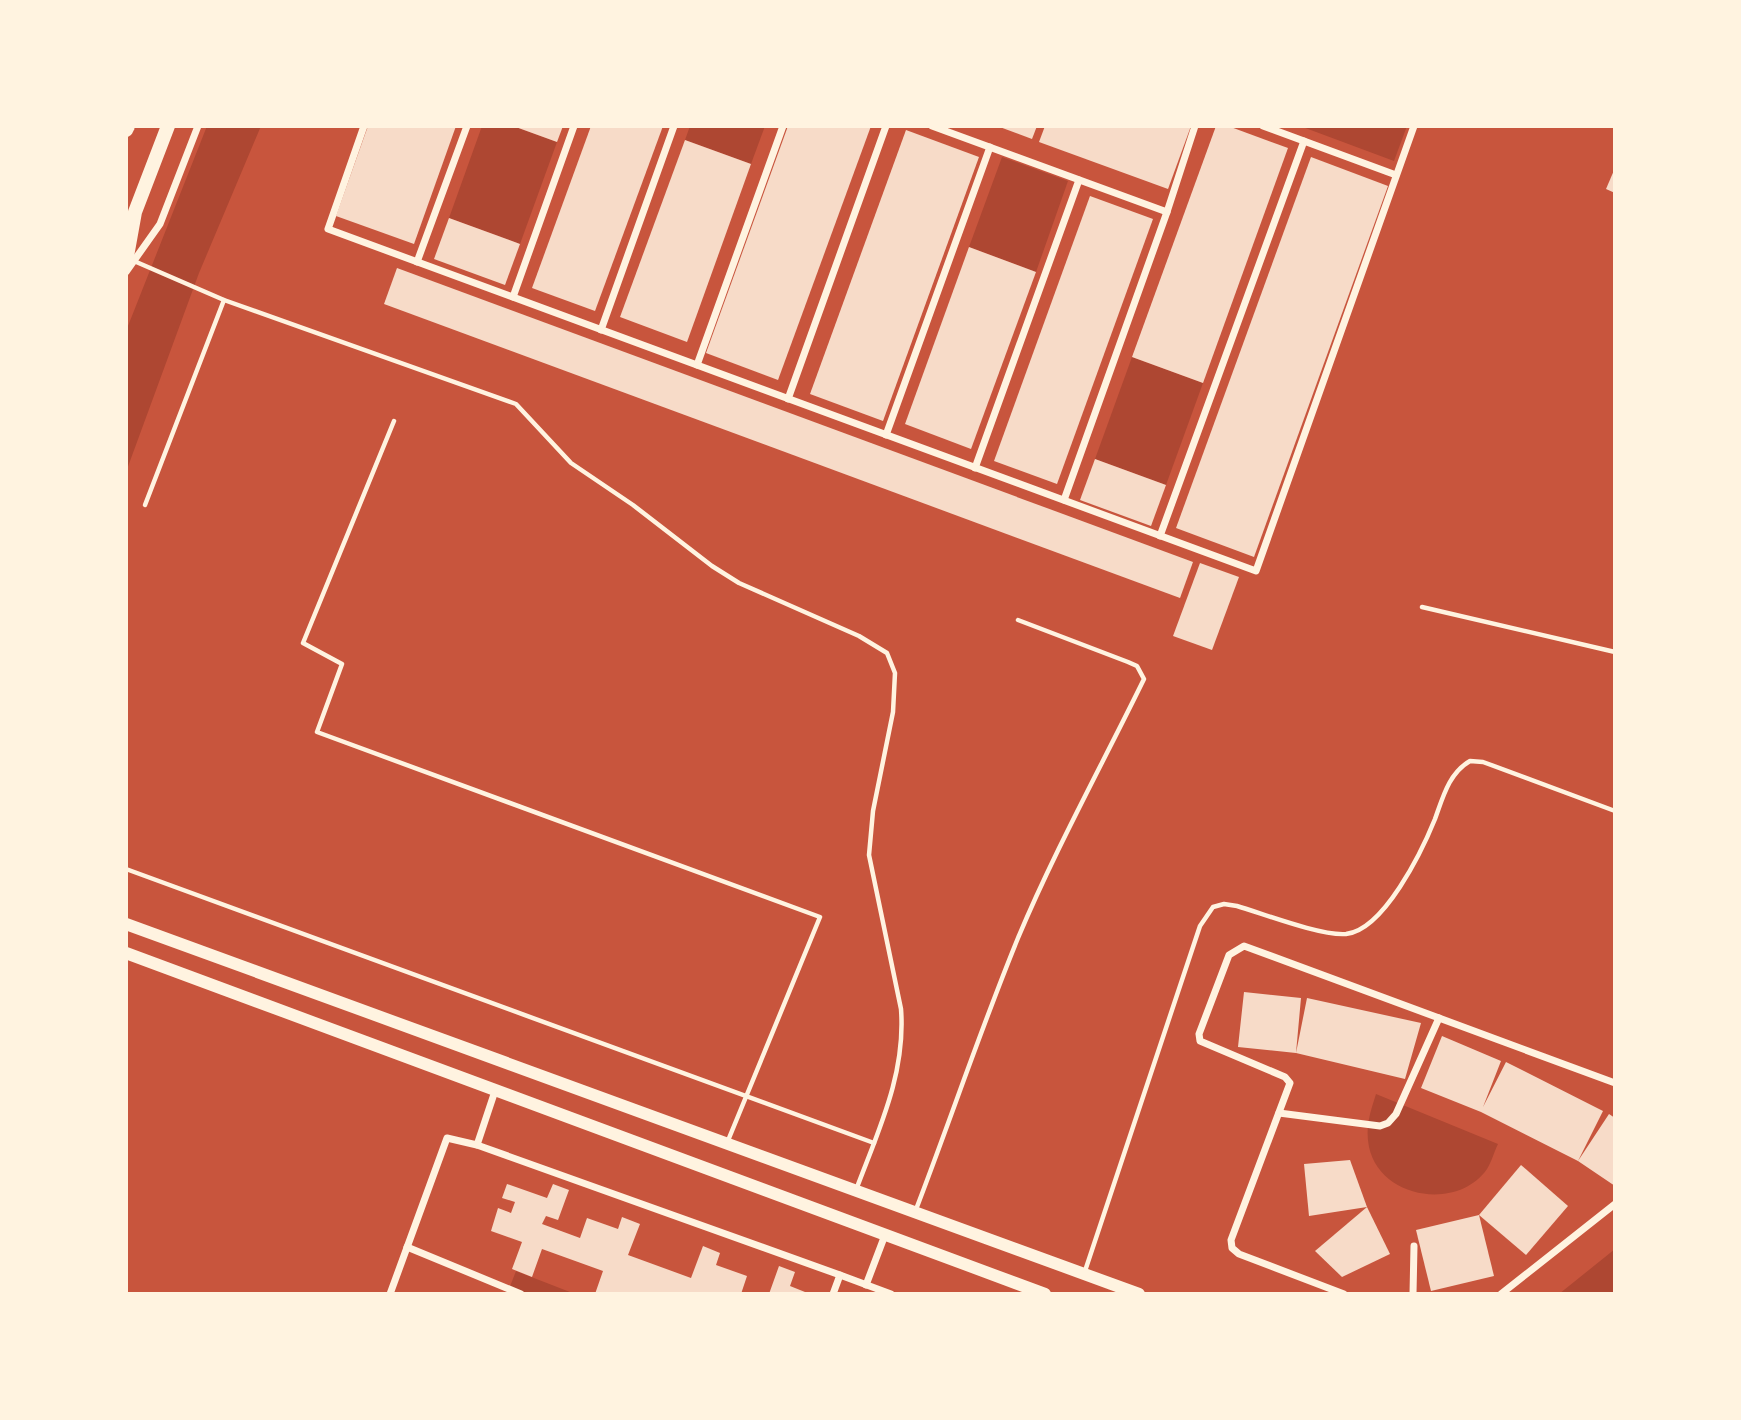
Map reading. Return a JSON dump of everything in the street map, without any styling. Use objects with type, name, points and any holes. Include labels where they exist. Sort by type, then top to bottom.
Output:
[{"type":"main road","points":[[130,261],[135,212],[168,126]]},
{"type":"street","points":[[126,272],[130,261],[160,223],[198,126]]},
{"type":"street","points":[[364,126],[328,229],[1255,571],[1414,126]]},
{"type":"street","points":[[416,262],[467,126]]},
{"type":"street","points":[[513,297],[574,126]]},
{"type":"street","points":[[601,330],[674,126]]},
{"type":"street","points":[[697,365],[783,126]]},
{"type":"street","points":[[788,398],[886,126]]},
{"type":"street","points":[[932,126],[1167,212]]},
{"type":"street","points":[[1064,500],[1195,126]]},
{"type":"street","points":[[1264,126],[1396,175]]},
{"type":"street","points":[[1160,536],[1304,141]]},
{"type":"street","points":[[886,435],[990,147]]},
{"type":"street","points":[[975,468],[1079,180]]},
{"type":"street","points":[[126,924],[1139,1294]]},
{"type":"street","points":[[1344,1294],[1239,1254],[1232,1248],[1231,1240],[1290,1083],[1285,1077],[1203,1045],[1198,1038],[1229,955],[1237,948],[1244,946],[1615,1083]]},
{"type":"street","points":[[126,953],[1045,1294]]},
{"type":"street","points":[[1279,1113],[1380,1126],[1388,1123],[1396,1114],[1439,1018]]},
{"type":"street","points":[[477,1145],[495,1091]]},
{"type":"street","points":[[390,1294],[447,1138],[477,1145],[891,1294]]},
{"type":"street","points":[[1501,1294],[1615,1204]]},
{"type":"street","points":[[866,1285],[885,1235]]},
{"type":"street","points":[[1413,1294],[1414,1246]]},
{"type":"street","points":[[407,1247],[518,1293]]},
{"type":"street","points":[[833,1294],[840,1275]]},
{"type":"lane","points":[[130,261],[224,300],[516,404],[571,463],[644,513],[712,566],[739,583],[859,636],[887,653],[895,673],[893,712],[873,811],[869,855],[901,1009],[902,1034],[893,1091],[856,1191]]},
{"type":"lane","points":[[145,505],[224,300]]},
{"type":"lane","points":[[394,421],[303,643],[342,664],[317,732],[820,918],[727,1144]]},
{"type":"lane","points":[[1422,607],[1615,653]]},
{"type":"lane","points":[[915,1213],[952,1117],[968,1062],[1020,935],[1144,679],[1137,666],[1018,620]]},
{"type":"lane","points":[[1084,1275],[1200,926],[1213,907],[1224,904],[1237,906],[1336,934],[1362,930],[1385,906],[1422,849],[1455,772],[1470,761],[1483,762],[1615,811]]},
{"type":"lane","points":[[126,869],[874,1143]]},
{"type":"shaded area","points":[[207,126],[261,126],[199,273],[126,472],[126,331]]},
{"type":"shaded area","points":[[482,126],[513,126],[557,142],[520,244],[449,218]]},
{"type":"shaded area","points":[[690,126],[765,126],[751,164],[685,140]]},
{"type":"shaded area","points":[[1300,126],[1407,126],[1394,161]]},
{"type":"shaded area","points":[[1002,157],[1068,181],[1036,272],[969,247]]},
{"type":"shaded area","points":[[1132,357],[1203,383],[1166,485],[1095,459]]},
{"type":"shaded area","points":[[1376,1094],[1498,1144],[1487,1169],[1474,1182],[1458,1191],[1440,1194],[1421,1193],[1404,1188],[1388,1178],[1376,1165],[1368,1140],[1369,1120]]},
{"type":"shaded area","points":[[1615,1249],[1615,1294],[1559,1294]]},
{"type":"shaded area","points":[[516,1271],[575,1294],[507,1294]]},
{"type":"building","points":[[368,126],[456,126],[414,244],[336,216]]},
{"type":"building","points":[[513,126],[563,126],[557,142]]},
{"type":"building","points":[[591,126],[663,126],[595,311],[532,288]]},
{"type":"building","points":[[788,126],[871,126],[778,380],[706,353]]},
{"type":"building","points":[[997,126],[1037,126],[1032,139]]},
{"type":"building","points":[[1045,126],[1191,126],[1168,189],[1039,142]]},
{"type":"building","points":[[1216,126],[1228,126],[1288,148],[1203,383],[1132,357]]},
{"type":"building","points":[[906,130],[979,157],[883,421],[810,394]]},
{"type":"building","points":[[685,140],[751,164],[687,342],[620,317]]},
{"type":"building","points":[[1311,157],[1388,186],[1254,557],[1176,528]]},
{"type":"building","points":[[1615,168],[1615,193],[1606,189]]},
{"type":"building","points":[[1090,196],[1153,219],[1057,484],[994,461]]},
{"type":"building","points":[[449,218],[520,244],[505,285],[434,259]]},
{"type":"building","points":[[969,247],[1036,272],[971,449],[905,424]]},
{"type":"building","points":[[397,268],[1193,562],[1180,598],[384,304]]},
{"type":"building","points":[[1095,459],[1166,485],[1151,526],[1080,500]]},
{"type":"building","points":[[1200,563],[1239,577],[1212,650],[1173,636]]},
{"type":"building","points":[[1244,992],[1301,998],[1296,1053],[1238,1047]]},
{"type":"building","points":[[1307,998],[1421,1023],[1405,1079],[1296,1053]]},
{"type":"building","points":[[1442,1036],[1501,1061],[1483,1107],[1506,1062],[1603,1111],[1578,1161],[1481,1112],[1421,1088]]},
{"type":"building","points":[[1609,1114],[1615,1118],[1615,1186],[1578,1161]]},
{"type":"building","points":[[1350,1160],[1367,1207],[1309,1216],[1304,1164]]},
{"type":"building","points":[[1521,1165],[1568,1206],[1526,1255],[1479,1215]]},
{"type":"building","points":[[507,1184],[547,1198],[553,1184],[569,1190],[558,1220],[546,1216],[542,1224],[580,1238],[587,1218],[618,1229],[622,1217],[640,1224],[628,1255],[691,1278],[703,1246],[720,1253],[716,1265],[747,1276],[741,1294],[595,1294],[603,1271],[542,1249],[532,1277],[512,1269],[522,1242],[491,1231],[498,1208],[511,1213],[515,1202],[502,1198]]},
{"type":"building","points":[[1367,1207],[1390,1254],[1342,1277],[1315,1251]]},
{"type":"building","points":[[1479,1215],[1494,1276],[1431,1291],[1416,1230]]},
{"type":"building","points":[[779,1266],[795,1272],[790,1286],[810,1294],[769,1294]]}]
